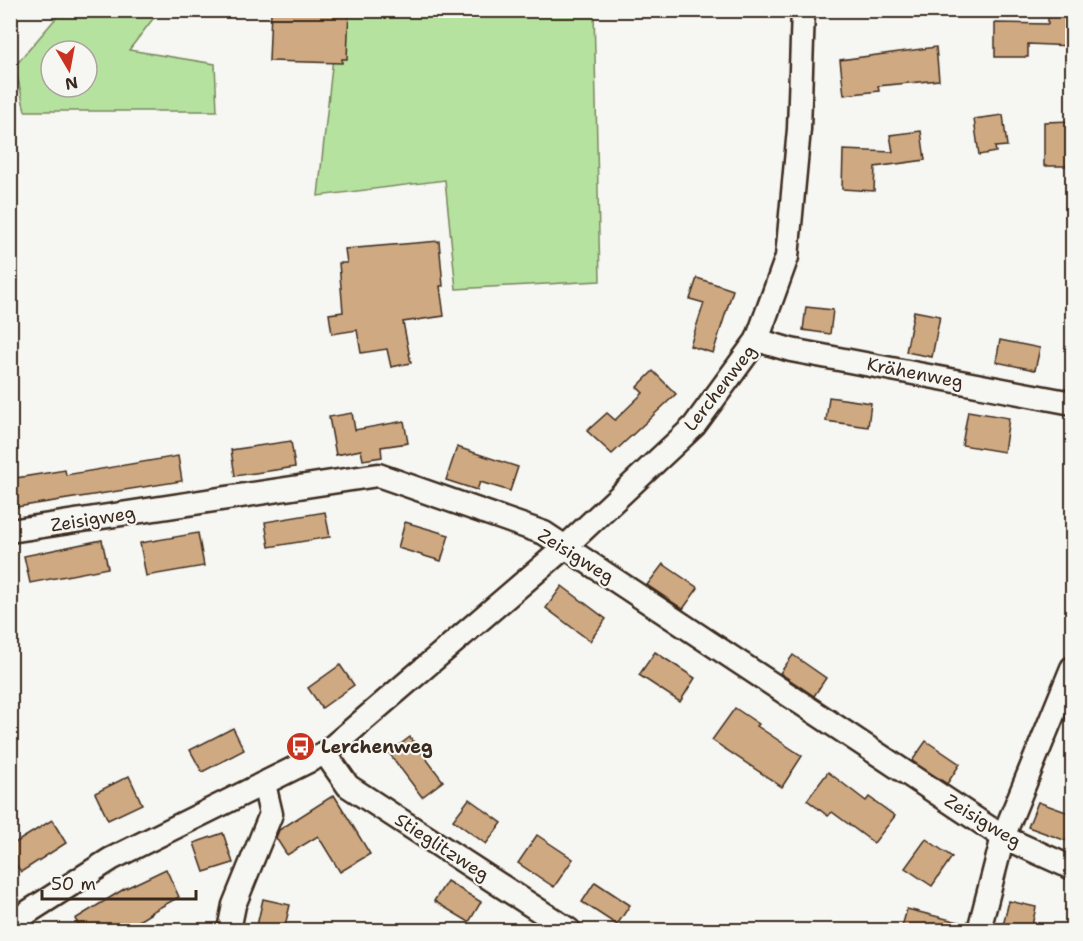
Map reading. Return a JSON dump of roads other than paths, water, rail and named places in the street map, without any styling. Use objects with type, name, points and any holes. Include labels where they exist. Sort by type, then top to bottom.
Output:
[{"type":"street","name":"Lerchenweg","points":[[10,927],[27,912],[111,859],[325,753],[565,547],[694,426],[757,340],[787,257],[799,129],[803,10]]},
{"type":"street","name":"Krähenweg","points":[[757,340],[791,350],[1072,403]]},
{"type":"street","name":"Zeisigweg","points":[[10,531],[378,475],[544,533],[1003,837],[1072,868]]},
{"type":"street","points":[[979,930],[1003,837],[1072,668]]},
{"type":"street","name":"Stieglitzweg","points":[[325,753],[348,786],[569,930]]},
{"type":"street","points":[[229,930],[234,905],[271,814],[264,784]]},
{"type":"place","name":"Lerchenweg","points":[[300,747]]}]
